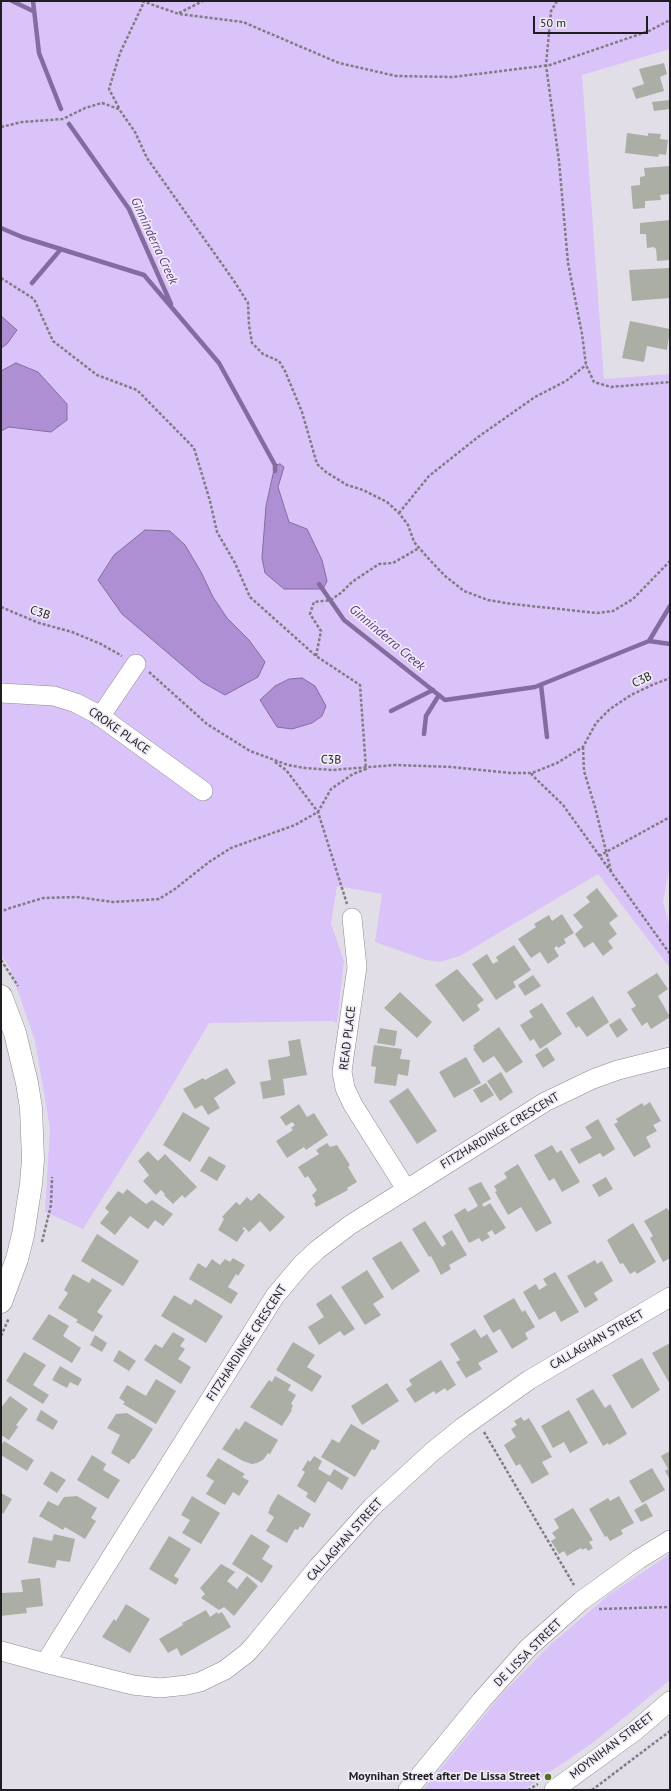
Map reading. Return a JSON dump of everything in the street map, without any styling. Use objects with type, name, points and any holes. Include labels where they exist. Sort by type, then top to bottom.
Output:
[{"type":"main road","points":[[1,996],[15,1033],[27,1083],[31,1108],[33,1152],[32,1184],[23,1235],[15,1265],[1,1302]]},
{"type":"street","points":[[100,717],[136,664]]},
{"type":"street","name":"CROKE PLACE","points":[[1,693],[54,696],[76,703],[100,717],[203,791]]},
{"type":"street","name":"READ PLACE","points":[[352,918],[357,967],[342,1072],[345,1088],[353,1105],[406,1189]]},
{"type":"street","name":"FITZHARDINGE CRESCENT","points":[[44,1664],[275,1296],[302,1264],[317,1250],[350,1225],[545,1102],[593,1079],[618,1070],[670,1057]]},
{"type":"street","name":"CALLAGHAN STREET","points":[[1,1651],[44,1664],[133,1685],[160,1688],[200,1682],[225,1670],[256,1643],[318,1567],[372,1508],[432,1452],[529,1380],[670,1297]]},
{"type":"street","name":"DE LISSA STREET","points":[[408,1790],[481,1701],[528,1648],[585,1598],[639,1559],[670,1540]]},
{"type":"street","name":"MOYNIHAN STREET","points":[[554,1790],[635,1731],[670,1701]]},
{"type":"path","points":[[179,14],[203,1]]},
{"type":"path","points":[[557,1],[552,10],[546,66],[558,162],[568,263],[582,334],[586,365],[594,382],[611,387],[670,382]]},
{"type":"path","points":[[670,20],[649,31],[546,66],[453,77],[396,76],[339,63],[243,22],[179,14],[143,2],[120,53],[108,89],[119,109],[135,132],[147,158],[230,275],[248,303],[252,343],[263,354],[279,361],[286,371],[302,412],[317,464],[326,472],[347,485],[363,490],[387,502],[399,513],[408,525],[414,542],[445,576],[464,590],[488,600],[597,613],[613,612],[633,599],[670,561]]},
{"type":"path","points":[[1,127],[22,122],[63,119],[85,108],[102,103],[119,109]]},
{"type":"path","points":[[1,278],[34,299],[53,341],[97,375],[136,390],[194,448],[210,501],[217,532],[235,563],[250,597],[316,656],[360,684],[366,769],[353,774],[331,789],[318,812],[295,825],[231,848],[209,862],[175,889],[159,899],[113,902],[77,897],[43,898],[1,912]]},
{"type":"path","points":[[399,513],[429,476],[472,442],[535,397],[566,381],[586,365]]},
{"type":"path","points":[[316,656],[320,631],[310,614],[314,602],[331,600],[352,582],[379,564],[393,563],[419,548]]},
{"type":"path","name":"C3B","points":[[1,607],[39,623],[79,635],[101,644],[136,664],[158,679],[206,724],[250,751],[273,760],[305,768],[332,770],[395,766],[452,768],[510,773],[532,772],[557,763],[583,747],[596,723],[610,709],[631,695],[670,678]]},
{"type":"path","points":[[583,747],[584,771],[595,807],[611,873]]},
{"type":"path","points":[[273,760],[286,770],[318,812],[352,918]]},
{"type":"path","points":[[532,772],[532,775],[563,805],[670,954]]},
{"type":"path","points":[[599,856],[670,817]]},
{"type":"path","points":[[476,1418],[572,1582],[590,1605],[602,1610],[670,1608]]},
{"type":"path","points":[[592,1790],[670,1731]]},
{"type":"shaded area","points":[[1,1],[670,1],[670,49],[582,75],[604,379],[670,374],[670,863],[663,902],[670,927],[670,968],[598,874],[460,956],[440,962],[426,960],[375,942],[382,894],[337,886],[331,924],[344,961],[337,1023],[332,1021],[209,1023],[153,1118],[83,1229],[45,1212],[50,1128],[35,1041],[10,968],[1,955]]},
{"type":"shaded area","points":[[1,316],[17,330],[7,344],[1,348]]},
{"type":"shaded area","points":[[16,363],[38,372],[67,404],[67,420],[51,432],[9,427],[1,431],[1,371]]},
{"type":"shaded area","points":[[280,464],[284,467],[278,487],[289,522],[307,529],[322,560],[327,581],[323,589],[284,589],[265,573],[262,558],[266,506],[275,465]]},
{"type":"shaded area","points":[[145,530],[170,531],[185,545],[201,572],[213,597],[227,618],[249,640],[265,662],[258,677],[225,695],[202,682],[122,614],[98,580],[114,555]]},
{"type":"shaded area","points":[[302,678],[315,686],[326,706],[322,716],[312,723],[292,729],[277,727],[260,700],[275,686],[289,679]]},
{"type":"shaded area","points":[[670,1554],[670,1680],[595,1741],[524,1790],[423,1790],[501,1695],[551,1644],[610,1594]]},
{"type":"building","points":[[664,63],[667,74],[660,77],[664,91],[636,99],[632,88],[644,84],[639,69]]},
{"type":"building","points":[[670,100],[670,109],[654,111],[652,102]]},
{"type":"building","points":[[627,133],[648,136],[648,133],[661,134],[660,139],[668,140],[666,155],[659,154],[658,157],[625,153]]},
{"type":"building","points":[[670,166],[670,194],[660,195],[661,200],[645,201],[645,208],[633,209],[631,186],[640,185],[640,177],[645,176],[644,168]]},
{"type":"building","points":[[670,220],[669,260],[657,261],[656,249],[654,247],[647,248],[646,234],[640,234],[640,223]]},
{"type":"building","points":[[670,268],[670,298],[632,301],[629,270]]},
{"type":"building","points":[[630,321],[670,329],[667,350],[647,346],[644,362],[622,358]]},
{"type":"building","points":[[597,888],[618,916],[609,923],[617,934],[608,941],[613,948],[603,956],[593,942],[584,948],[575,934],[583,927],[573,915],[590,902],[586,897]]},
{"type":"building","points":[[562,914],[574,933],[564,939],[566,943],[558,948],[557,946],[554,948],[559,956],[548,964],[540,952],[531,958],[518,939],[536,927],[534,924],[549,915],[552,921]]},
{"type":"building","points":[[514,945],[531,970],[513,982],[516,987],[496,1000],[472,964],[487,954],[493,964],[498,961],[496,957]]},
{"type":"building","points":[[457,969],[484,1000],[477,1005],[480,1010],[463,1022],[435,985]]},
{"type":"building","points":[[657,973],[668,989],[658,996],[670,1017],[651,1029],[647,1022],[642,1026],[631,1009],[636,1006],[627,992]]},
{"type":"building","points":[[533,975],[541,986],[525,996],[518,985]]},
{"type":"building","points":[[400,992],[432,1022],[417,1038],[384,1008]]},
{"type":"building","points":[[593,996],[609,1022],[587,1037],[579,1026],[576,1028],[566,1013]]},
{"type":"building","points":[[542,1003],[562,1034],[540,1049],[534,1039],[530,1041],[520,1025],[533,1017],[529,1011]]},
{"type":"building","points":[[620,1018],[628,1030],[617,1038],[609,1025]]},
{"type":"building","points":[[499,1027],[523,1062],[506,1073],[494,1056],[483,1063],[473,1049],[475,1048],[473,1046]]},
{"type":"building","points":[[380,1028],[397,1031],[395,1046],[377,1043]]},
{"type":"building","points":[[300,1039],[307,1075],[283,1079],[285,1095],[263,1099],[260,1082],[271,1080],[268,1060],[290,1056],[288,1041]]},
{"type":"building","points":[[374,1045],[402,1049],[400,1059],[410,1060],[408,1076],[398,1074],[396,1086],[374,1083],[376,1067],[371,1066]]},
{"type":"building","points":[[547,1047],[555,1060],[543,1068],[535,1055]]},
{"type":"building","points":[[466,1057],[481,1083],[454,1098],[439,1072]]},
{"type":"building","points":[[227,1068],[236,1083],[214,1098],[220,1108],[208,1115],[202,1105],[195,1109],[183,1089],[203,1078],[205,1080]]},
{"type":"building","points":[[501,1072],[513,1092],[500,1101],[487,1081]]},
{"type":"building","points":[[486,1083],[494,1095],[481,1103],[473,1090]]},
{"type":"building","points":[[408,1088],[437,1131],[417,1144],[389,1101]]},
{"type":"building","points":[[650,1102],[661,1121],[653,1125],[657,1131],[646,1137],[651,1147],[634,1157],[614,1124],[618,1122],[616,1119],[642,1103],[644,1106]]},
{"type":"building","points":[[299,1104],[307,1117],[314,1113],[328,1135],[306,1150],[304,1147],[287,1158],[276,1141],[293,1130],[291,1128],[295,1125],[292,1122],[286,1126],[280,1117]]},
{"type":"building","points":[[183,1112],[210,1128],[190,1162],[163,1145]]},
{"type":"building","points":[[598,1119],[615,1149],[603,1157],[600,1153],[579,1164],[570,1149],[592,1138],[585,1127]]},
{"type":"building","points":[[327,1143],[330,1147],[337,1145],[350,1165],[348,1167],[357,1182],[347,1188],[348,1190],[316,1207],[314,1203],[316,1202],[312,1195],[317,1190],[308,1176],[305,1178],[298,1167],[319,1154],[316,1150]]},
{"type":"building","points":[[552,1145],[557,1153],[561,1150],[580,1182],[562,1192],[554,1178],[549,1181],[534,1155]]},
{"type":"building","points":[[148,1151],[158,1161],[165,1154],[197,1187],[185,1198],[182,1195],[173,1204],[161,1190],[156,1195],[143,1181],[149,1175],[138,1161]]},
{"type":"building","points":[[209,1156],[226,1166],[217,1181],[200,1171]]},
{"type":"building","points":[[518,1164],[552,1223],[536,1232],[521,1207],[508,1215],[495,1192],[497,1191],[494,1186],[507,1178],[504,1173]]},
{"type":"building","points":[[606,1177],[613,1189],[599,1197],[592,1185]]},
{"type":"building","points":[[481,1182],[491,1199],[482,1204],[484,1207],[490,1203],[506,1228],[495,1235],[492,1230],[487,1233],[490,1237],[482,1242],[479,1238],[469,1243],[454,1215],[465,1208],[468,1212],[478,1206],[468,1188]]},
{"type":"building","points":[[127,1189],[146,1204],[152,1200],[173,1214],[163,1226],[155,1220],[148,1229],[130,1216],[115,1235],[100,1223],[109,1212],[105,1208],[118,1191],[123,1194]]},
{"type":"building","points":[[259,1193],[285,1217],[270,1232],[260,1221],[249,1232],[244,1227],[242,1229],[245,1230],[237,1242],[218,1230],[224,1219],[222,1217],[236,1202],[240,1205],[247,1197],[251,1201]]},
{"type":"building","points":[[667,1208],[670,1213],[670,1258],[663,1262],[650,1238],[653,1236],[644,1221]]},
{"type":"building","points":[[425,1221],[442,1247],[446,1244],[442,1236],[452,1230],[467,1255],[449,1265],[451,1269],[441,1275],[431,1256],[429,1257],[412,1229]]},
{"type":"building","points":[[633,1223],[656,1262],[637,1274],[635,1271],[630,1274],[623,1263],[620,1264],[607,1240]]},
{"type":"building","points":[[97,1234],[139,1261],[123,1286],[81,1261]]},
{"type":"building","points":[[401,1241],[420,1271],[392,1290],[372,1258]]},
{"type":"building","points":[[233,1258],[245,1265],[238,1276],[236,1274],[228,1287],[238,1293],[231,1304],[189,1279],[198,1263],[206,1268],[212,1259],[220,1265],[225,1259],[230,1262]]},
{"type":"building","points":[[595,1260],[597,1264],[602,1261],[613,1281],[594,1293],[598,1300],[585,1308],[567,1276]]},
{"type":"building","points":[[367,1270],[384,1297],[373,1304],[381,1315],[365,1325],[341,1287]]},
{"type":"building","points":[[555,1272],[579,1312],[561,1322],[555,1311],[539,1320],[523,1292],[536,1284],[539,1290],[547,1285],[543,1279]]},
{"type":"building","points":[[73,1274],[89,1283],[92,1278],[112,1290],[97,1312],[103,1316],[93,1332],[76,1322],[78,1320],[58,1308],[68,1293],[64,1290]]},
{"type":"building","points":[[331,1294],[355,1329],[344,1336],[340,1331],[319,1345],[308,1327],[324,1317],[316,1304]]},
{"type":"building","points":[[174,1295],[191,1305],[195,1299],[223,1316],[206,1343],[161,1316]]},
{"type":"building","points":[[514,1298],[522,1312],[525,1310],[535,1327],[525,1333],[528,1339],[512,1349],[500,1329],[493,1333],[483,1316]]},
{"type":"building","points":[[49,1314],[69,1326],[63,1336],[81,1348],[72,1363],[32,1339]]},
{"type":"building","points":[[475,1329],[481,1338],[487,1334],[498,1352],[478,1363],[482,1369],[466,1378],[456,1362],[460,1360],[450,1344]]},
{"type":"building","points":[[173,1332],[185,1339],[180,1346],[185,1349],[178,1359],[191,1367],[181,1384],[144,1360],[155,1344],[162,1348]]},
{"type":"building","points":[[95,1335],[107,1343],[102,1352],[90,1345]]},
{"type":"building","points":[[293,1342],[315,1355],[307,1367],[322,1376],[312,1392],[276,1370]]},
{"type":"building","points":[[670,1343],[670,1384],[652,1353]]},
{"type":"building","points":[[119,1350],[136,1361],[129,1371],[113,1361]]},
{"type":"building","points":[[24,1352],[46,1365],[33,1385],[49,1395],[43,1404],[6,1381]]},
{"type":"building","points":[[642,1358],[660,1390],[632,1409],[612,1375]]},
{"type":"building","points":[[441,1360],[456,1385],[447,1391],[445,1388],[436,1394],[434,1391],[415,1403],[406,1389],[412,1385],[409,1380]]},
{"type":"building","points":[[60,1366],[82,1379],[78,1386],[70,1382],[67,1388],[52,1380]]},
{"type":"building","points":[[275,1376],[291,1385],[288,1390],[296,1395],[291,1404],[293,1405],[292,1410],[282,1426],[250,1407],[269,1380],[272,1382]]},
{"type":"building","points":[[156,1379],[176,1391],[156,1424],[123,1404],[125,1402],[119,1398],[127,1385],[146,1396]]},
{"type":"building","points":[[387,1383],[399,1401],[362,1425],[351,1406]]},
{"type":"building","points":[[593,1389],[605,1408],[610,1404],[627,1434],[609,1445],[608,1443],[603,1446],[576,1399]]},
{"type":"building","points":[[10,1396],[28,1409],[16,1425],[18,1427],[9,1440],[1,1435],[1,1408]]},
{"type":"building","points":[[41,1410],[58,1421],[53,1430],[36,1420]]},
{"type":"building","points":[[569,1410],[588,1443],[570,1453],[564,1442],[553,1448],[541,1426]]},
{"type":"building","points":[[127,1413],[153,1429],[134,1459],[132,1459],[129,1464],[111,1453],[120,1435],[107,1428],[116,1414]]},
{"type":"building","points":[[521,1417],[524,1421],[529,1418],[552,1457],[542,1462],[549,1474],[532,1484],[520,1464],[516,1466],[504,1445],[516,1437],[511,1429],[517,1425],[514,1421]]},
{"type":"building","points":[[245,1421],[278,1440],[270,1454],[268,1453],[263,1460],[257,1463],[252,1464],[243,1461],[222,1449],[236,1428],[239,1430]]},
{"type":"building","points":[[351,1424],[380,1441],[375,1450],[372,1449],[355,1477],[321,1457],[332,1439],[339,1443]]},
{"type":"building","points":[[4,1441],[34,1460],[27,1471],[1,1455],[1,1446]]},
{"type":"building","points":[[670,1451],[670,1480],[665,1471],[668,1469],[661,1456]]},
{"type":"building","points":[[92,1455],[106,1464],[103,1470],[120,1480],[108,1499],[77,1480]]},
{"type":"building","points":[[314,1456],[322,1461],[318,1469],[330,1476],[334,1469],[349,1478],[342,1490],[328,1481],[315,1503],[306,1497],[308,1493],[297,1486],[305,1472],[302,1470],[308,1460],[310,1462]]},
{"type":"building","points":[[218,1458],[245,1474],[242,1477],[249,1481],[239,1496],[233,1492],[225,1505],[206,1494],[214,1481],[206,1476]]},
{"type":"building","points":[[652,1468],[665,1490],[642,1503],[629,1481]]},
{"type":"building","points":[[51,1471],[66,1480],[57,1493],[43,1484]]},
{"type":"building","points":[[1,1493],[12,1499],[3,1514],[1,1512]]},
{"type":"building","points":[[278,1494],[311,1514],[303,1528],[300,1526],[298,1530],[295,1529],[287,1543],[266,1531],[274,1517],[268,1513],[269,1509]]},
{"type":"building","points":[[77,1496],[97,1508],[91,1518],[96,1521],[85,1539],[65,1527],[63,1530],[39,1516],[48,1501],[58,1506],[64,1497]]},
{"type":"building","points":[[192,1496],[220,1513],[201,1544],[182,1533],[190,1520],[181,1515]]},
{"type":"building","points":[[619,1496],[634,1523],[621,1530],[623,1534],[610,1541],[607,1536],[605,1537],[589,1509],[608,1498],[610,1501]]},
{"type":"building","points":[[646,1503],[653,1516],[641,1522],[634,1510]]},
{"type":"building","points":[[573,1508],[593,1540],[589,1542],[593,1548],[588,1551],[586,1548],[582,1550],[581,1548],[567,1556],[564,1551],[559,1554],[551,1541],[556,1538],[552,1533],[559,1528],[554,1519]]},
{"type":"building","points":[[54,1534],[75,1539],[70,1562],[57,1560],[55,1568],[28,1563],[33,1537],[52,1541]]},
{"type":"building","points":[[251,1534],[270,1546],[262,1559],[273,1566],[262,1583],[232,1564]]},
{"type":"building","points":[[169,1536],[191,1549],[174,1576],[179,1579],[176,1585],[149,1569]]},
{"type":"building","points":[[221,1564],[235,1572],[227,1581],[237,1589],[247,1576],[258,1586],[234,1616],[224,1607],[219,1610],[201,1598],[205,1594],[200,1588]]},
{"type":"building","points":[[40,1578],[43,1606],[26,1608],[27,1613],[1,1616],[1,1593],[23,1592],[21,1580]]},
{"type":"building","points":[[126,1604],[150,1619],[130,1653],[102,1637],[114,1619],[116,1621]]},
{"type":"building","points":[[206,1610],[210,1617],[217,1612],[218,1614],[222,1612],[231,1627],[181,1656],[177,1648],[168,1653],[159,1639],[183,1625],[182,1623]]},
{"type":"waterway","points":[[12,1],[33,11]]},
{"type":"waterway","name":"Ginninderra Creek","points":[[33,1],[39,53],[61,109]]},
{"type":"waterway","name":"Ginninderra Creek","points":[[69,124],[129,209],[171,304]]},
{"type":"waterway","name":"Ginninderra Creek","points":[[1,228],[22,237],[144,275],[219,363],[275,465],[275,471]]},
{"type":"waterway","points":[[32,283],[61,249]]},
{"type":"waterway","name":"Ginninderra Creek","points":[[319,584],[344,620],[445,700],[535,687],[649,641],[670,606]]},
{"type":"waterway","points":[[649,641],[670,644]]},
{"type":"waterway","points":[[541,685],[547,737]]},
{"type":"waterway","points":[[391,711],[433,690]]},
{"type":"waterway","points":[[424,734],[426,716],[439,695]]},
{"type":"place","name":"Moynihan Street after De Lissa Street","points":[[548,1777]]}]
